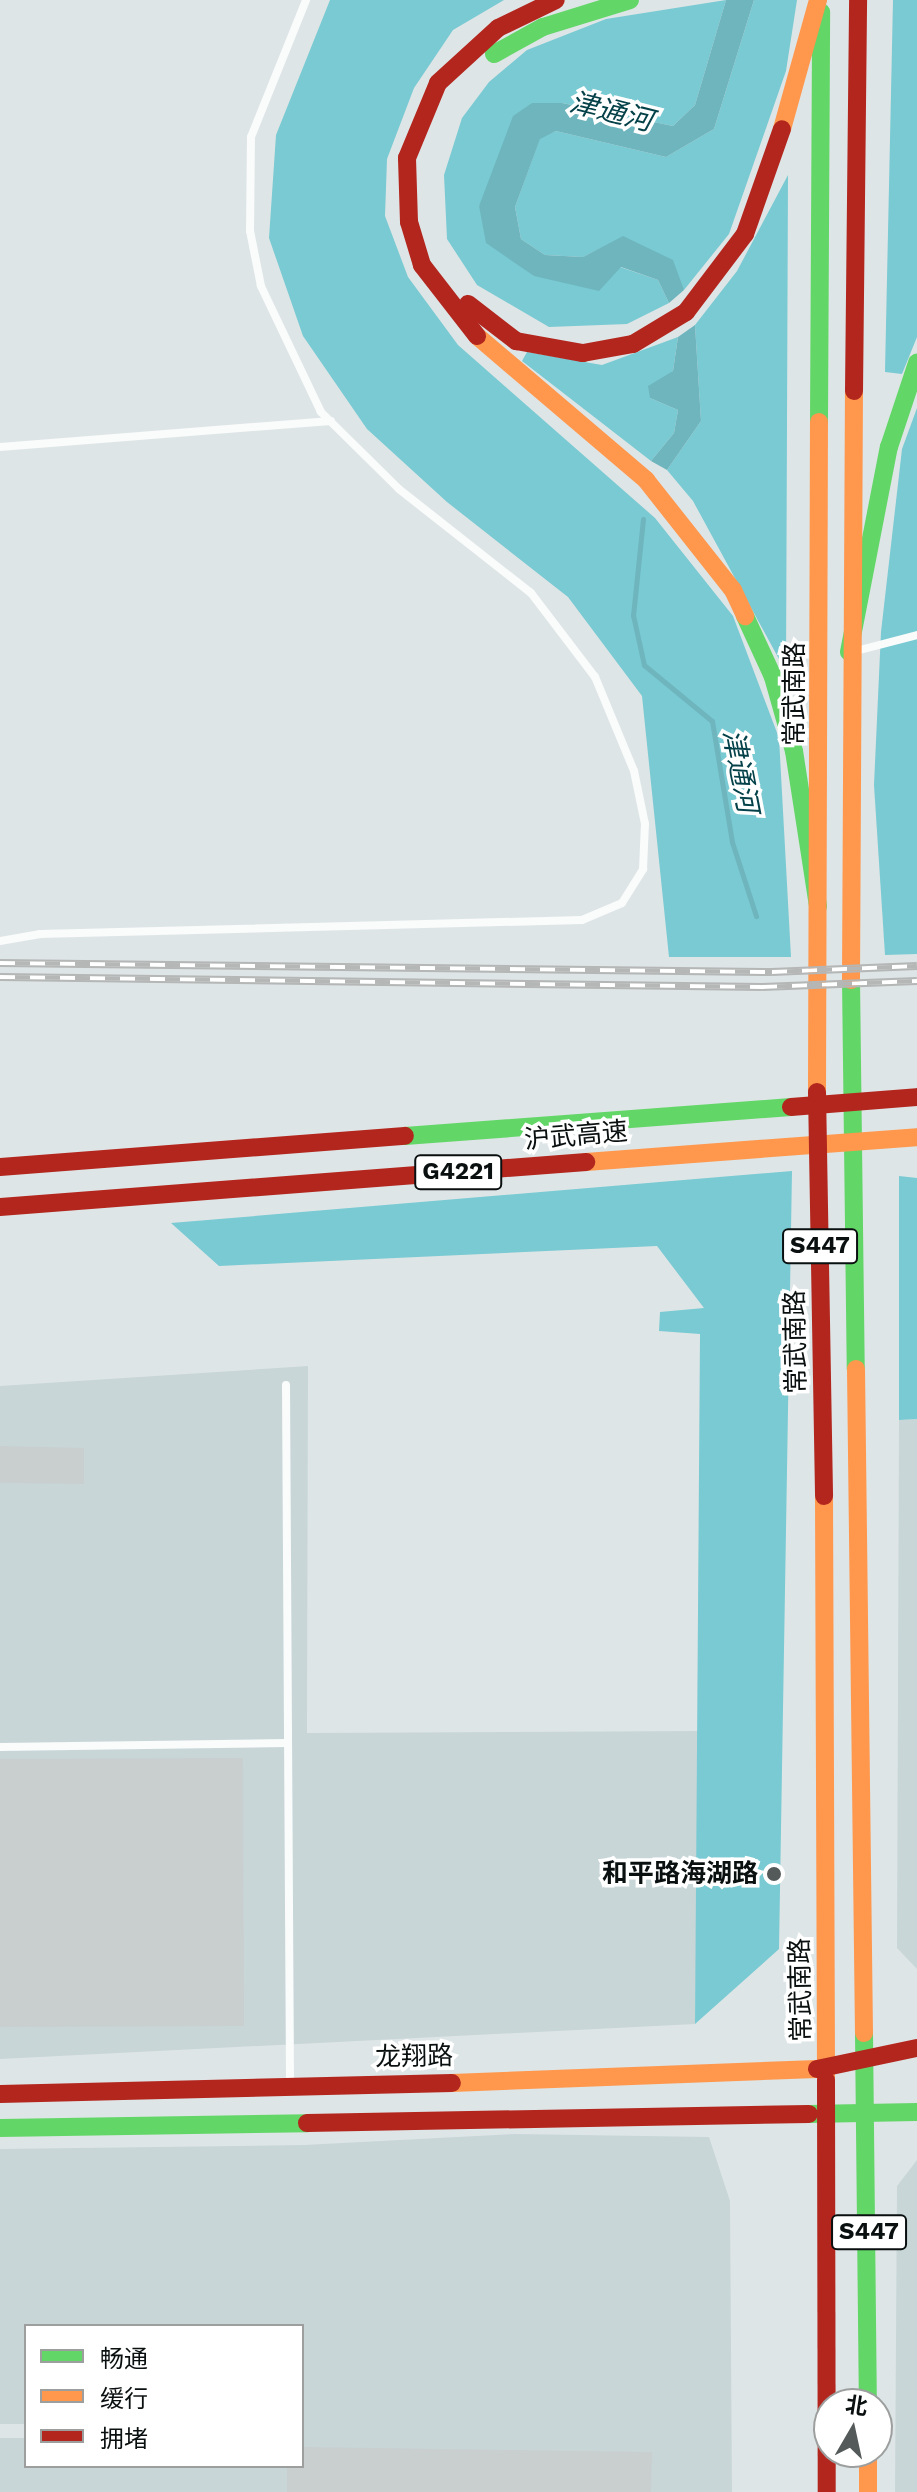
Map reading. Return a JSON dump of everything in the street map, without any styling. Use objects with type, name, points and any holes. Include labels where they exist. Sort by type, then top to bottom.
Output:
[{"type":"main road","points":[[556,0],[498,28],[438,83],[407,158],[409,222],[422,265],[460,320],[532,388],[646,480],[733,590],[773,677],[794,751],[818,906]]},
{"type":"main road","points":[[630,0],[543,27],[488,58],[457,93],[430,146],[425,209],[436,258],[472,309],[516,341],[583,353],[633,344],[660,333],[704,294],[745,234],[767,182],[820,0]]},
{"type":"main road","name":"常武南路","points":[[820,0],[818,906],[829,2109],[827,2492]]},
{"type":"main road","name":"常武南路","points":[[858,0],[849,652],[869,2111],[868,2388]]},
{"type":"main road","points":[[849,652],[889,447],[917,363]]},
{"type":"main road","name":"沪武高速","points":[[0,1167],[917,1097]]},
{"type":"main road","name":"沪武高速","points":[[0,1207],[917,1137]]},
{"type":"main road","name":"龙翔路","points":[[0,2094],[793,2074],[917,2048]]},
{"type":"main road","points":[[0,2128],[829,2109],[917,2112]]},
{"type":"main road","points":[[868,2468],[868,2492]]},
{"type":"lane","points":[[0,941],[40,934],[582,920],[622,903],[643,869],[645,824],[634,771],[595,677],[531,593],[399,489],[331,421],[294,363],[266,299],[250,231],[251,137],[306,0]]},
{"type":"lane","points":[[0,447],[331,421]]},
{"type":"lane","points":[[849,652],[917,635]]},
{"type":"lane","points":[[286,1385],[290,2086]]},
{"type":"lane","points":[[0,1747],[286,1743]]},
{"type":"shaded area","points":[[330,0],[504,0],[453,30],[414,88],[387,159],[385,216],[408,277],[458,345],[655,518],[733,616],[779,738],[791,957],[669,957],[642,696],[568,597],[447,502],[367,429],[303,336],[269,238],[276,135]]},
{"type":"shaded area","points":[[726,0],[695,105],[673,126],[562,103],[479,206],[534,276],[620,267],[658,280],[669,303],[627,324],[549,327],[477,285],[447,239],[444,175],[462,118],[489,82],[527,50],[606,19]]},
{"type":"shaded area","points":[[726,0],[754,0],[714,129],[666,157],[556,131],[540,139],[515,207],[521,239],[545,255],[583,257],[623,236],[673,260],[684,290],[669,303],[658,280],[621,267],[599,291],[534,276],[486,243],[479,206],[513,116],[532,103],[562,103],[673,126],[695,105]]},
{"type":"shaded area","points":[[754,0],[797,0],[786,71],[729,234],[684,290],[623,237],[583,257],[545,255],[521,239],[515,207],[540,138],[556,131],[666,157],[714,129]]},
{"type":"shaded area","points":[[893,0],[917,0],[917,337],[902,374],[885,372]]},
{"type":"shaded area","points":[[788,175],[786,672],[693,501],[667,470],[701,421],[695,325],[737,271]]},
{"type":"shaded area","points":[[695,325],[701,421],[667,470],[651,461],[674,433],[678,410],[650,398],[648,386],[673,371],[678,337]]},
{"type":"shaded area","points":[[678,337],[673,371],[650,398],[678,410],[674,433],[651,461],[522,361],[527,352],[602,365]]},
{"type":"shaded area","points":[[917,408],[917,954],[885,955],[874,785],[881,632],[902,449]]},
{"type":"shaded area","points":[[792,1171],[779,1949],[695,2024],[700,1334],[659,1331],[660,1312],[704,1308],[657,1246],[219,1266],[171,1223]]},
{"type":"shaded area","points":[[899,1176],[917,1178],[917,1419],[899,1420]]},
{"type":"shaded area","points":[[308,1366],[307,1733],[701,1731],[695,2024],[0,2059],[0,1386]]},
{"type":"shaded area","points":[[917,1419],[917,1969],[897,1948],[899,1420]]},
{"type":"shaded area","points":[[515,2134],[709,2137],[730,2201],[732,2492],[0,2492],[0,2438],[24,2438],[24,2468],[304,2468],[304,2324],[24,2324],[24,2424],[0,2424],[0,2149],[304,2145]]},
{"type":"shaded area","points":[[917,2160],[917,2492],[895,2492],[897,2186]]},
{"type":"building","points":[[0,1446],[84,1448],[84,1484],[0,1483]]},
{"type":"building","points":[[243,1758],[244,2026],[0,2027],[0,1759]]},
{"type":"building","points":[[304,2447],[652,2452],[651,2492],[287,2492],[287,2468],[304,2468]]},
{"type":"waterway","name":"津通河","points":[[643,519],[633,615],[644,665],[712,721],[732,842],[756,916]]},
{"type":"railway","points":[[0,963],[772,972],[917,966]]},
{"type":"railway","points":[[0,977],[762,987],[917,981]]},
{"type":"traffic: fast","points":[[494,54],[543,27],[630,0]]},
{"type":"traffic: fast","points":[[819,422],[821,12]]},
{"type":"traffic: fast","points":[[849,652],[889,447],[917,363]]},
{"type":"traffic: fast","points":[[745,616],[773,677],[794,751],[818,906]]},
{"type":"traffic: fast","points":[[851,980],[856,1369]]},
{"type":"traffic: fast","points":[[405,1136],[791,1107]]},
{"type":"traffic: fast","points":[[864,2033],[868,2388]]},
{"type":"traffic: fast","points":[[809,2114],[917,2112]]},
{"type":"traffic: fast","points":[[0,2128],[307,2123]]},
{"type":"traffic: slow","points":[[782,129],[818,0]]},
{"type":"traffic: slow","points":[[477,336],[646,480],[733,590],[745,616]]},
{"type":"traffic: slow","points":[[851,980],[854,391]]},
{"type":"traffic: slow","points":[[817,1092],[819,422]]},
{"type":"traffic: slow","points":[[586,1162],[917,1137]]},
{"type":"traffic: slow","points":[[856,1369],[864,2033]]},
{"type":"traffic: slow","points":[[824,1496],[826,2080]]},
{"type":"traffic: slow","points":[[452,2083],[817,2069]]},
{"type":"traffic: slow","points":[[868,2468],[868,2492]]},
{"type":"traffic: jam","points":[[477,336],[422,265],[409,222],[407,158],[438,83],[498,28],[556,0]]},
{"type":"traffic: jam","points":[[854,391],[858,0]]},
{"type":"traffic: jam","points":[[468,304],[516,341],[583,353],[633,344],[686,312],[745,234],[782,129]]},
{"type":"traffic: jam","points":[[817,1092],[824,1496]]},
{"type":"traffic: jam","points":[[791,1107],[917,1097]]},
{"type":"traffic: jam","points":[[0,1167],[405,1136]]},
{"type":"traffic: jam","points":[[0,1207],[586,1162]]},
{"type":"traffic: jam","points":[[817,2069],[917,2048]]},
{"type":"traffic: jam","points":[[826,2080],[827,2492]]},
{"type":"traffic: jam","points":[[0,2094],[452,2083]]},
{"type":"traffic: jam","points":[[307,2123],[809,2114]]},
{"type":"place","name":"和平路海湖路","points":[[774,1874]]}]
